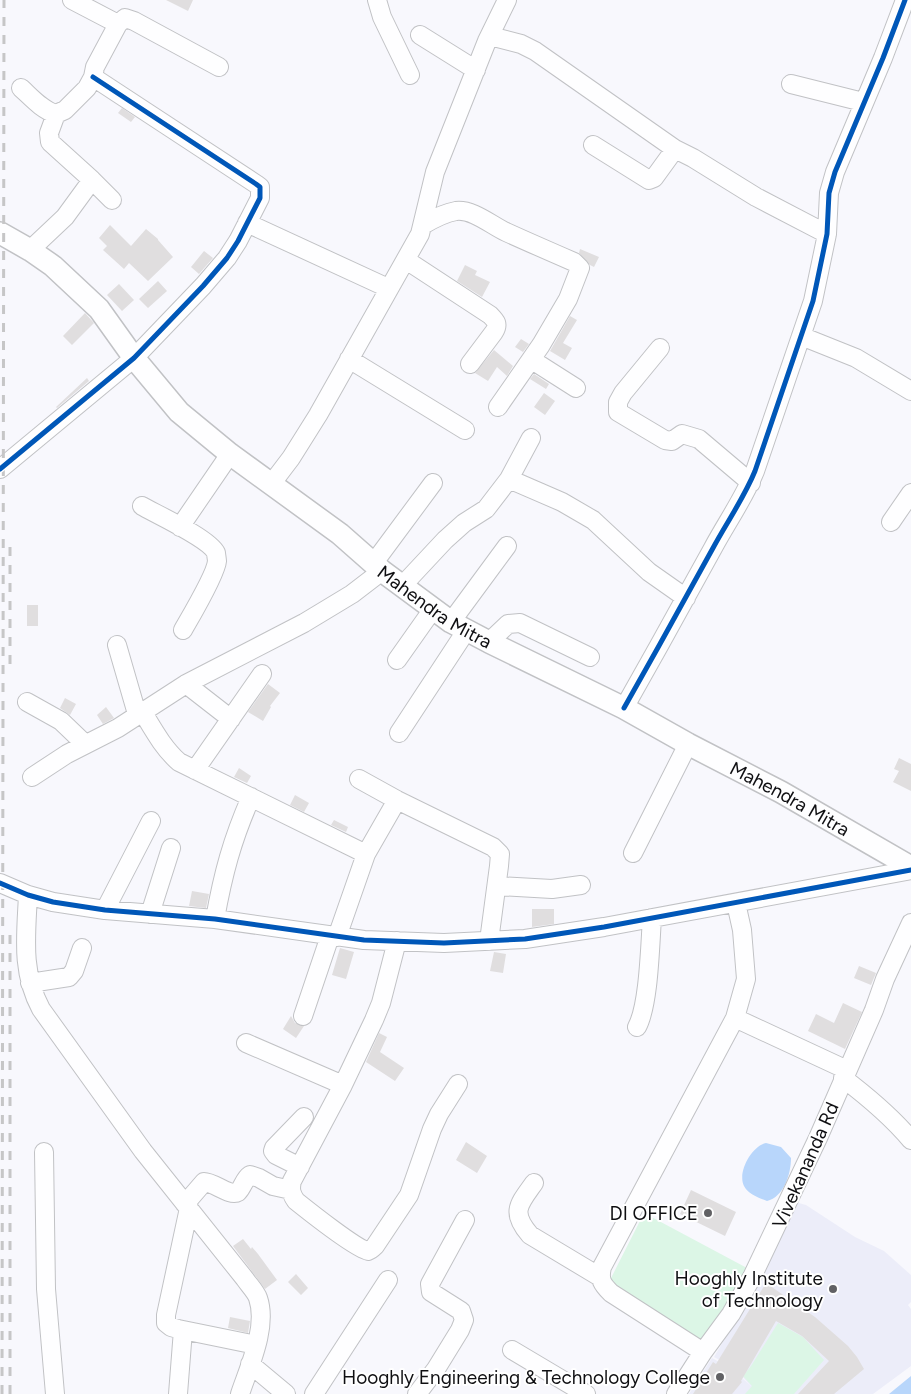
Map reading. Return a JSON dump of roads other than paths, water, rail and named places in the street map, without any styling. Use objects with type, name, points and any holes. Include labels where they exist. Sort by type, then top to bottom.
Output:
[{"type":"main road","name":"Mahendra Mitra","points":[[0,233],[30,250],[72,282],[99,309],[134,358],[179,412],[230,454],[340,534],[378,567],[433,609],[459,627],[624,708],[688,744],[781,792],[911,868]]},
{"type":"street","points":[[72,0],[118,24]]},
{"type":"street","points":[[377,0],[382,17],[410,75]]},
{"type":"street","points":[[272,483],[306,435],[388,288],[406,260],[423,225],[427,200],[435,172],[490,36],[507,0]]},
{"type":"street","points":[[624,708],[751,482],[813,301],[827,234],[829,193],[834,172],[883,58],[905,0]]},
{"type":"street","points":[[21,88],[46,110],[56,114],[65,110],[88,88],[95,67],[118,24],[122,20],[129,18],[218,67]]},
{"type":"street","points":[[420,35],[476,70]]},
{"type":"street","points":[[490,36],[521,44],[535,51],[675,150],[693,158],[756,197],[827,234]]},
{"type":"street","points":[[0,469],[134,358],[227,258],[260,198],[260,187],[256,184],[93,77]]},
{"type":"street","points":[[791,84],[863,102]]},
{"type":"street","points":[[56,114],[49,133],[50,142],[112,200]]},
{"type":"street","points":[[593,145],[649,180],[654,178],[675,150]]},
{"type":"street","points":[[30,250],[66,217],[92,180]]},
{"type":"street","points":[[423,225],[442,215],[457,211],[466,213],[477,216],[503,231],[574,262],[579,266],[579,273],[568,299],[532,360],[498,408]]},
{"type":"street","points":[[247,223],[388,288]]},
{"type":"street","points":[[406,260],[496,320],[497,324],[494,332],[470,364]]},
{"type":"street","points":[[801,336],[856,358],[911,391]]},
{"type":"street","points":[[660,348],[623,393],[618,402],[618,412],[665,440],[672,441],[682,434],[699,439],[751,482]]},
{"type":"street","points":[[349,359],[465,430]]},
{"type":"street","points":[[532,360],[576,388]]},
{"type":"street","points":[[402,586],[445,540],[464,523],[486,509],[509,479],[531,438]]},
{"type":"street","points":[[180,527],[230,454]]},
{"type":"street","points":[[509,479],[562,502],[593,520],[649,572],[686,598]]},
{"type":"street","points":[[32,777],[85,744],[118,728],[186,684],[304,623],[352,594],[378,567],[433,483]]},
{"type":"street","points":[[891,522],[911,493]]},
{"type":"street","points":[[142,506],[180,527],[212,548],[216,553],[217,560],[214,572],[183,630]]},
{"type":"street","points":[[400,733],[507,546]]},
{"type":"street","points":[[397,660],[433,609]]},
{"type":"street","points":[[489,642],[508,624],[520,623],[590,657]]},
{"type":"street","points":[[116,645],[140,713],[171,755],[179,762],[366,854]]},
{"type":"street","points":[[195,770],[262,674]]},
{"type":"street","points":[[186,684],[230,719]]},
{"type":"street","points":[[27,702],[61,721],[85,744]]},
{"type":"street","points":[[633,853],[688,744]]},
{"type":"street","points":[[360,779],[397,800],[493,847],[500,854],[489,942]]},
{"type":"street","points":[[215,919],[228,857],[237,827],[250,797]]},
{"type":"street","points":[[304,1016],[333,936],[366,854],[397,800]]},
{"type":"street","points":[[105,910],[150,821]]},
{"type":"street","points":[[150,914],[171,848]]},
{"type":"street","points":[[0,883],[28,895],[52,902],[105,910],[215,919],[333,936],[444,943],[525,939],[604,928],[911,868]]},
{"type":"street","points":[[497,886],[552,889],[581,885]]},
{"type":"street","points":[[28,895],[27,969],[30,983],[41,1009],[134,1140],[245,1279],[258,1298],[262,1318],[256,1345],[240,1394]]},
{"type":"street","points":[[703,1352],[611,1293],[602,1285],[600,1277],[602,1268],[735,1018],[746,979],[742,930],[736,903]]},
{"type":"street","points":[[637,1027],[641,1020],[647,982],[652,918]]},
{"type":"street","name":"Vivekananda Rd","points":[[676,1394],[703,1352],[731,1314],[752,1277],[818,1138],[874,1010],[885,979],[911,923]]},
{"type":"street","points":[[397,941],[381,1003],[343,1085],[292,1181],[291,1190],[296,1201],[355,1245],[367,1251],[370,1250],[385,1232],[409,1195],[432,1129],[458,1084]]},
{"type":"street","points":[[30,983],[69,977],[74,971],[82,948]]},
{"type":"street","points":[[735,1018],[845,1074],[911,1140]]},
{"type":"street","points":[[246,1043],[343,1085]]},
{"type":"street","points":[[300,1167],[276,1155],[273,1151],[304,1117]]},
{"type":"street","points":[[44,1152],[46,1289],[55,1394]]},
{"type":"street","points":[[256,1345],[183,1330],[171,1327],[166,1323],[187,1206],[204,1182],[211,1182],[231,1194],[236,1194],[247,1177],[250,1176],[259,1178],[273,1186],[291,1190]]},
{"type":"street","points":[[534,1182],[518,1209],[518,1215],[524,1228],[530,1234],[600,1277]]},
{"type":"street","points":[[417,1394],[436,1369],[464,1320],[462,1311],[431,1292],[430,1284],[465,1220]]},
{"type":"street","points":[[314,1394],[388,1280]]},
{"type":"street","points":[[178,1394],[183,1330]]},
{"type":"street","points":[[512,1350],[586,1394]]},
{"type":"street","points":[[250,1364],[286,1394]]},
{"type":"water","points":[[766,1143],[781,1147],[791,1158],[790,1171],[782,1190],[773,1199],[767,1201],[748,1191],[742,1180],[747,1160],[756,1149]]},
{"type":"water","points":[[911,1376],[911,1394],[889,1394]]},
{"type":"railway","points":[[2,1394],[4,0]]},
{"type":"railway","points":[[10,547],[10,667]]},
{"type":"railway","points":[[10,929],[10,1394]]},
{"type":"place","name":"DI OFFICE","points":[[708,1213]]},
{"type":"place","name":"Hooghly Institute of Technology","points":[[833,1289]]},
{"type":"place","name":"Hooghly Engineering & Technology College","points":[[720,1377]]}]
